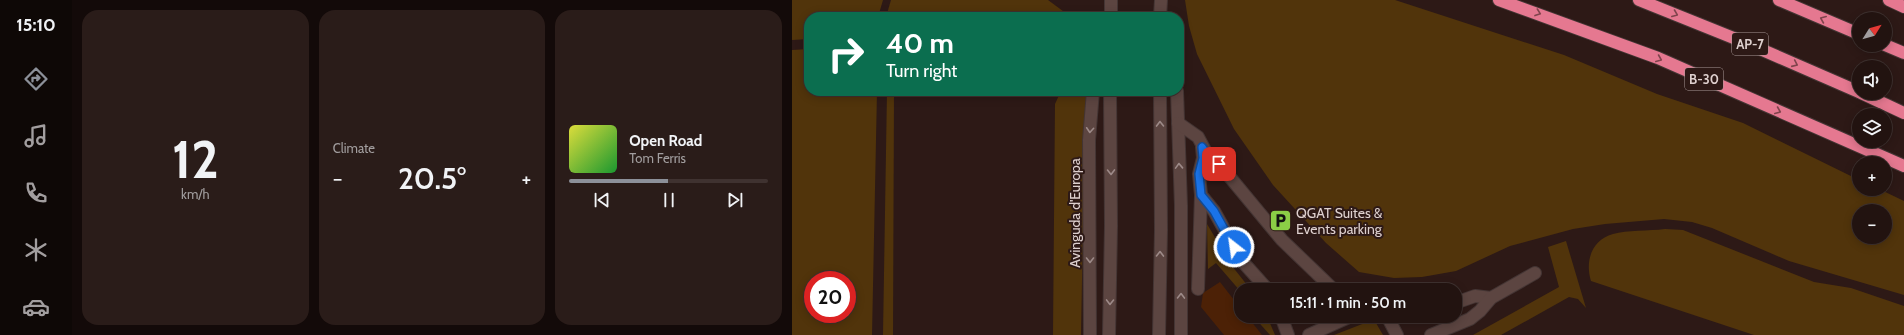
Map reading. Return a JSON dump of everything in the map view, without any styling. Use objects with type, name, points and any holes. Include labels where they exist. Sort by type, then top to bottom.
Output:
[{"type":"highway","name":"B-30","points":[[1499,0],[1658,58],[1904,166]]},
{"type":"highway","name":"AP-7","points":[[1639,0],[1751,45],[1852,89]]},
{"type":"highway","points":[[1778,0],[1852,31]]},
{"type":"highway","points":[[1889,0],[1904,7]]},
{"type":"highway","points":[[1892,48],[1904,53]]},
{"type":"highway","name":"AP-7","points":[[1877,100],[1904,113]]},
{"type":"street","name":"Avinguda d'Europa","points":[[1090,335],[1090,140],[1093,96]]},
{"type":"street","points":[[1109,335],[1111,226],[1110,96]]},
{"type":"street","points":[[1159,335],[1161,230],[1160,96]]},
{"type":"street","points":[[1177,96],[1181,206],[1181,335]]},
{"type":"street","points":[[1178,123],[1198,137],[1207,154],[1219,164],[1282,240],[1327,283]]},
{"type":"street","points":[[1198,289],[1201,195],[1199,174],[1203,158],[1202,147]]},
{"type":"street","points":[[1201,195],[1214,211],[1242,261],[1262,283]]},
{"type":"street","points":[[1431,335],[1470,319],[1480,311],[1490,298],[1535,273]]},
{"type":"street","points":[[1462,301],[1475,296],[1490,298]]},
{"type":"street","points":[[1284,323],[1288,335]]},
{"type":"street","points":[[1309,335],[1335,323]]},
{"type":"street","points":[[1391,323],[1397,335]]},
{"type":"shaded area","points":[[792,0],[883,0],[879,12],[804,12],[804,39],[792,40]]},
{"type":"shaded area","points":[[891,0],[1048,0],[1064,12],[887,12]]},
{"type":"shaded area","points":[[1185,0],[1395,0],[1564,55],[1657,94],[1743,123],[1852,177],[1852,196],[1892,195],[1904,201],[1904,295],[1789,261],[1712,228],[1692,222],[1664,219],[1605,224],[1573,229],[1510,246],[1456,271],[1422,277],[1394,278],[1359,272],[1326,243],[1273,185],[1234,129],[1197,54],[1189,26]]},
{"type":"shaded area","points":[[804,49],[804,96],[877,96],[872,335],[792,335],[792,50]]},
{"type":"shaded area","points":[[887,96],[894,96],[893,335],[883,335]]},
{"type":"shaded area","points":[[1059,96],[1087,96],[1081,335],[1053,335],[1055,104]]},
{"type":"shaded area","points":[[1207,224],[1232,266],[1245,283],[1234,284],[1216,263],[1208,269]]},
{"type":"shaded area","points":[[1665,229],[1683,230],[1814,282],[1851,288],[1904,306],[1904,335],[1754,335],[1591,281],[1589,274],[1590,259],[1595,246],[1599,241],[1613,234],[1631,231]]},
{"type":"shaded area","points":[[1566,241],[1586,308],[1578,299],[1569,297],[1501,335],[1473,335],[1559,287],[1548,247]]},
{"type":"shaded area","points":[[1259,323],[1270,323],[1275,335],[1270,335]]},
{"type":"shaded area","points":[[1365,323],[1376,323],[1383,335],[1334,335]]},
{"type":"building","points":[[1220,282],[1234,300],[1234,323],[1253,323],[1262,335],[1224,335],[1201,307],[1203,293]]},
{"type":"place","name":"QGAT Suites & Events parking","points":[[1280,221]]},
{"type":"route","points":[[1219,164],[1207,154],[1202,147],[1203,158],[1199,174],[1201,195],[1214,211],[1234,247]]}]
